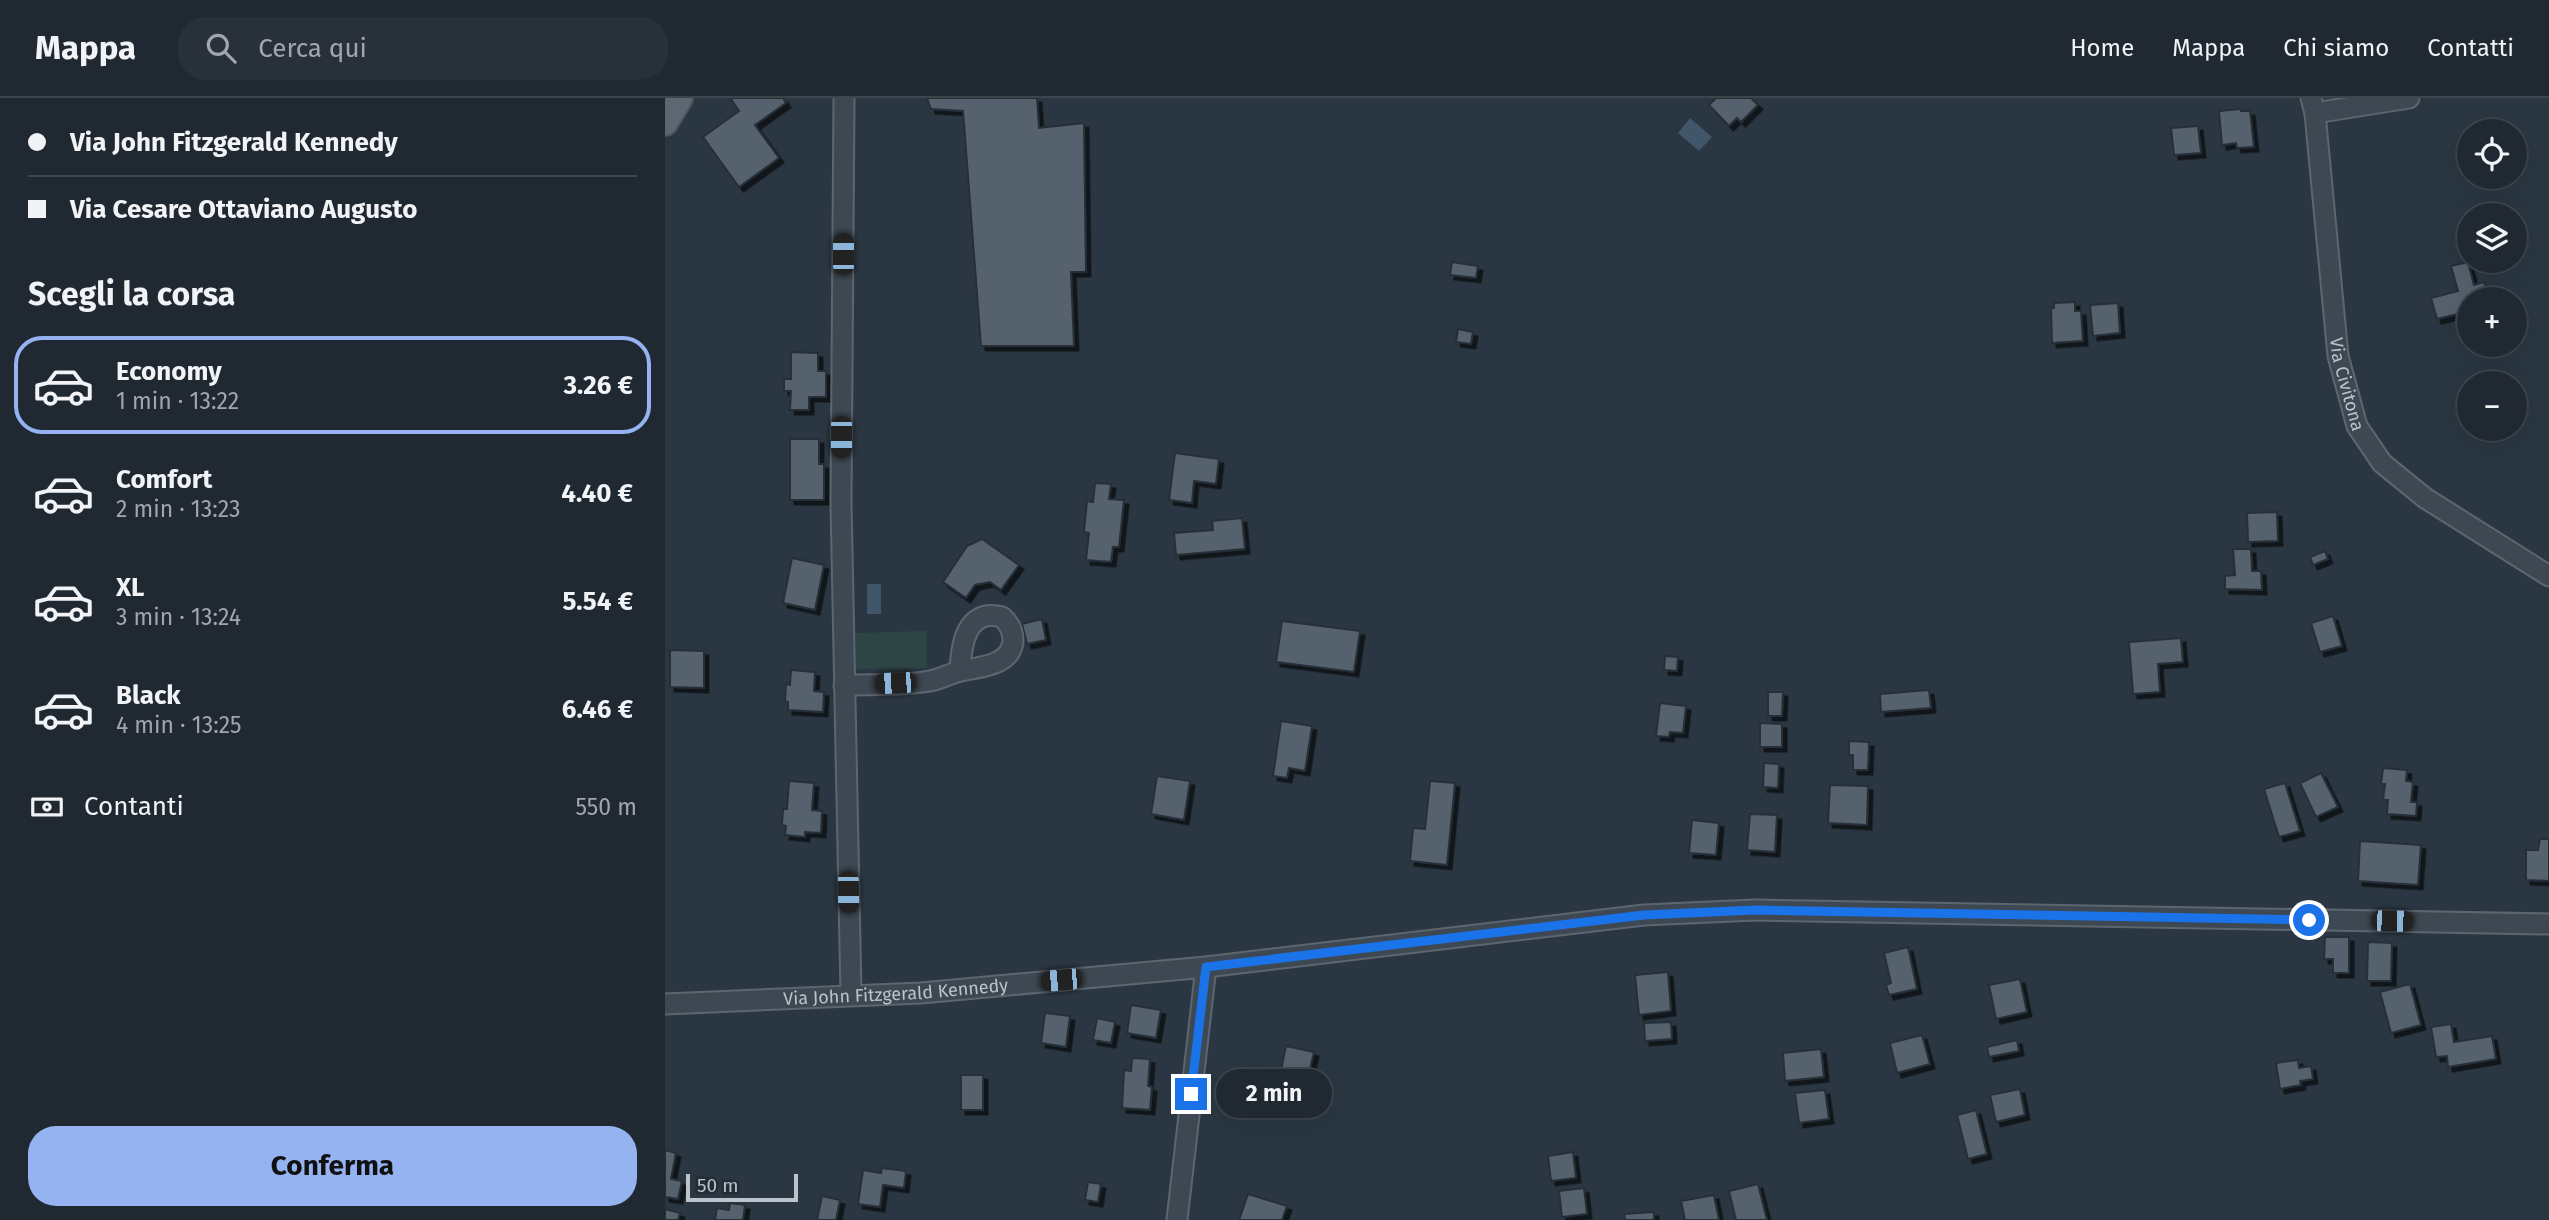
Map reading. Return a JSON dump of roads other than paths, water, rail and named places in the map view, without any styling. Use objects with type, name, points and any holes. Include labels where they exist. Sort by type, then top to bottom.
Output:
[{"type":"main road","points":[[665,123],[680,98]]},
{"type":"street","points":[[844,98],[841,503],[851,995]]},
{"type":"street","points":[[2313,105],[2409,98]]},
{"type":"street","name":"Via Civitona","points":[[2313,105],[2338,356],[2350,407],[2361,434],[2382,463],[2404,482],[2549,576]]},
{"type":"street","points":[[844,685],[921,682],[960,671]]},
{"type":"street","name":"Via John Fitzgerald Kennedy","points":[[665,1004],[914,994],[1206,967],[1579,922],[1701,911],[2549,923]]},
{"type":"street","points":[[1177,1220],[1206,967]]},
{"type":"water","points":[[1690,118],[1712,137],[1699,151],[1678,133]]},
{"type":"water","points":[[867,584],[881,584],[881,614],[867,614]]}]
